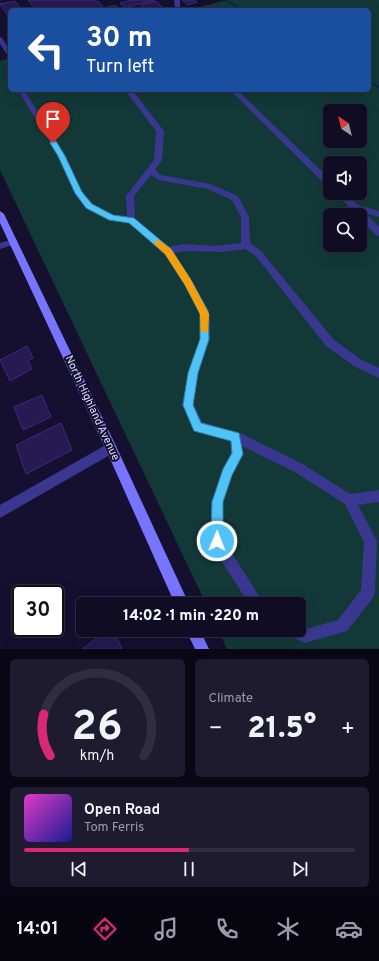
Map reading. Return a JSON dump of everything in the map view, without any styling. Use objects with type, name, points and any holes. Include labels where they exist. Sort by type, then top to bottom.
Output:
[{"type":"street","points":[[1,44],[8,52]]},
{"type":"street","points":[[21,92],[62,156],[78,193],[89,206],[112,218],[131,220],[168,251],[188,282],[205,314],[205,339],[193,373],[188,405],[198,427],[236,437],[297,467],[349,500],[371,541],[368,593],[342,626],[306,636]]},
{"type":"street","points":[[130,92],[160,131],[158,160],[130,196],[131,220]]},
{"type":"street","points":[[235,92],[323,177]]},
{"type":"street","points":[[150,170],[159,177],[210,187],[235,198],[245,217],[246,245]]},
{"type":"street","points":[[348,200],[379,233]]},
{"type":"street","points":[[355,207],[379,214]]},
{"type":"street","name":"North Highland Avenue","points":[[0,214],[111,448],[179,597]]},
{"type":"street","points":[[0,246],[13,242]]},
{"type":"street","points":[[168,251],[180,246],[206,249],[235,248],[246,245],[258,253],[285,289],[330,343],[358,363],[379,373]]},
{"type":"street","points":[[236,437],[237,454],[227,473],[217,502],[217,541],[253,597]]},
{"type":"street","points":[[0,512],[111,448]]},
{"type":"street","points":[[349,500],[379,496]]},
{"type":"street","points":[[196,637],[202,649]]},
{"type":"green space","points":[[226,0],[379,0],[379,649],[227,649],[221,637],[306,637],[306,597],[203,597],[0,170],[0,61],[8,59],[8,92],[371,92],[371,8],[196,8]]},
{"type":"building","points":[[28,0],[94,0],[95,2],[98,1],[104,8],[34,8]]},
{"type":"building","points":[[132,0],[154,0],[125,8],[120,3]]},
{"type":"building","points":[[182,0],[194,0],[197,2],[188,5]]},
{"type":"building","points":[[15,1],[20,8],[8,8],[8,16],[0,4]]},
{"type":"building","points":[[156,1],[163,8],[143,8],[141,5]]},
{"type":"building","points":[[116,5],[119,8],[104,8]]},
{"type":"building","points":[[27,346],[33,358],[28,361],[32,369],[10,381],[0,360]]},
{"type":"building","points":[[42,395],[51,417],[23,430],[14,407]]},
{"type":"building","points":[[61,423],[72,450],[26,474],[16,445]]},
{"type":"building","points":[[98,637],[116,637],[122,649],[82,649]]},
{"type":"waterway","points":[[225,0],[239,8]]},
{"type":"waterway","points":[[371,83],[379,87]]},
{"type":"slow traffic","points":[[158,243],[168,251],[188,282],[205,314],[205,329]]},
{"type":"route","points":[[53,143],[62,156],[78,193],[89,206],[112,218],[131,220],[168,251],[188,282],[205,314],[205,339],[193,373],[188,405],[198,427],[236,437],[237,454],[227,473],[217,502],[217,541]]}]
